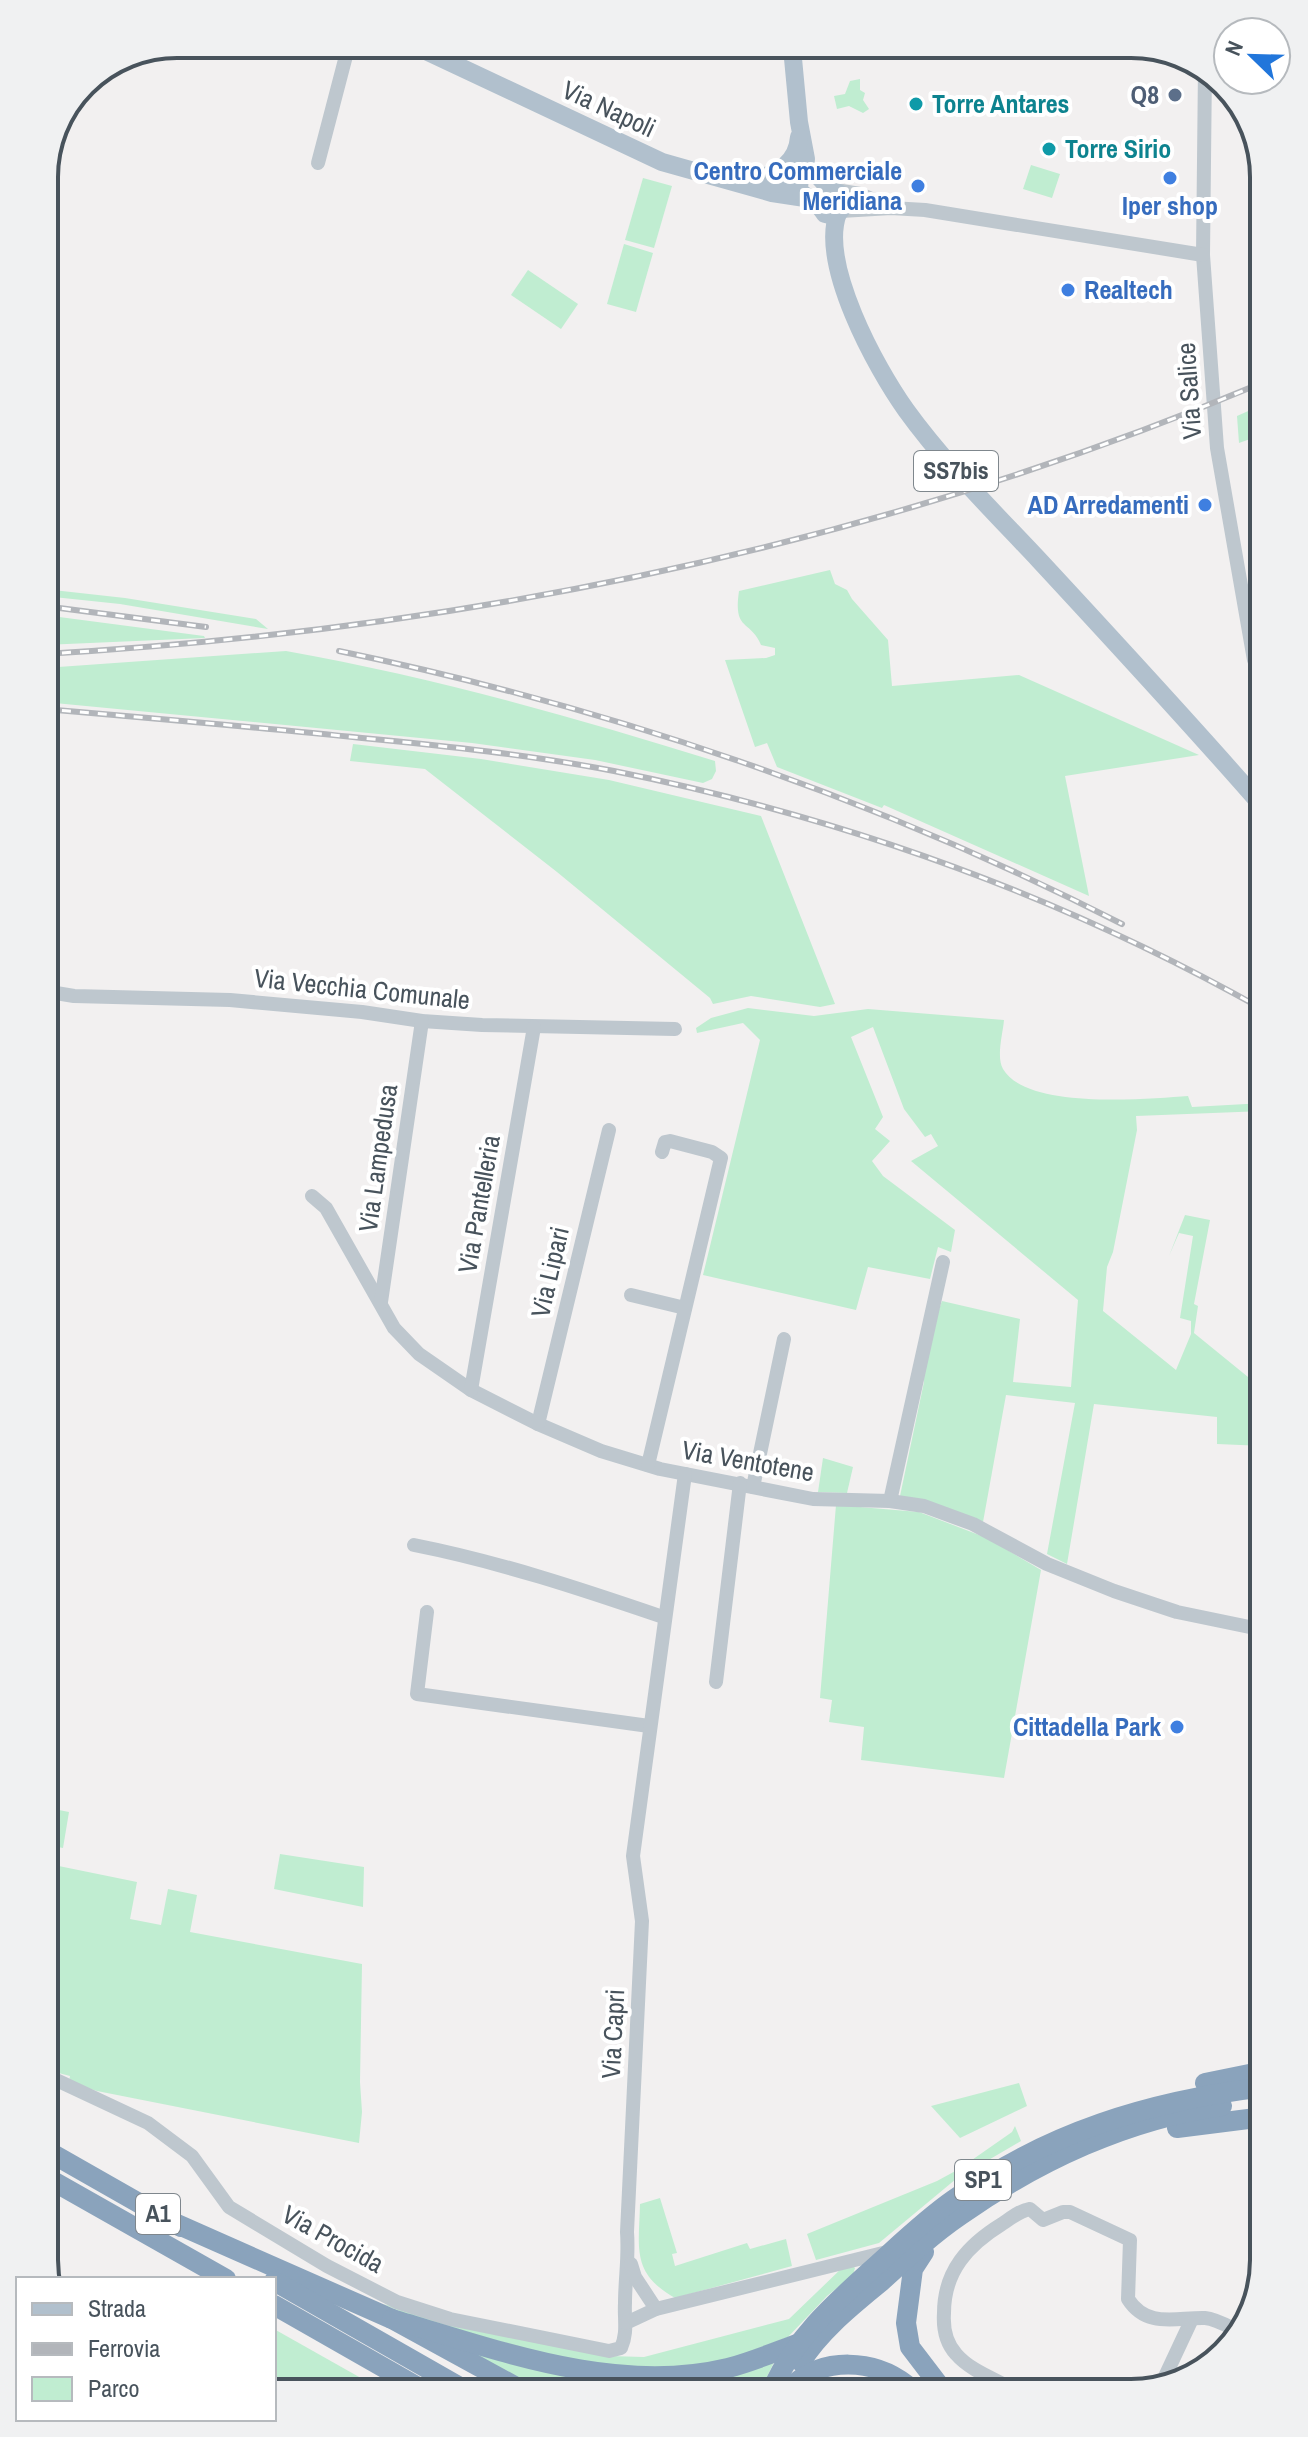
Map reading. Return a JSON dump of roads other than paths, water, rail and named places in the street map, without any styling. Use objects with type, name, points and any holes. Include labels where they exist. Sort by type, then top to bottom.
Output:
[{"type":"highway","points":[[1087,2128],[1123,2110],[1169,2093],[1250,2074]]},
{"type":"highway","name":"SP1","points":[[777,2379],[797,2344],[825,2311],[893,2250],[970,2188],[1031,2153],[1128,2113],[1172,2101],[1250,2089]]},
{"type":"highway","name":"SP1","points":[[793,2379],[805,2357],[837,2320],[937,2232],[971,2208],[1035,2170],[1111,2134],[1214,2107],[1250,2103]]},
{"type":"highway","points":[[1035,2170],[1159,2131],[1250,2119]]},
{"type":"highway","name":"A1","points":[[58,2157],[268,2277]]},
{"type":"highway","name":"A1","points":[[58,2184],[222,2277]]},
{"type":"highway","points":[[170,2221],[392,2319],[502,2379]]},
{"type":"highway","points":[[934,2379],[910,2347],[906,2323],[913,2269],[937,2232]]},
{"type":"highway","name":"A1","points":[[276,2282],[446,2379]]},
{"type":"highway","points":[[276,2306],[404,2379]]},
{"type":"highway","points":[[392,2319],[501,2351],[566,2366],[623,2374],[683,2374],[727,2368],[797,2344]]},
{"type":"highway","points":[[338,2341],[384,2379]]},
{"type":"highway","points":[[799,2379],[829,2365],[860,2364],[900,2379]]},
{"type":"main road","name":"Via Napoli","points":[[443,58],[662,162],[812,202],[825,214],[840,212]]},
{"type":"main road","points":[[739,182],[777,172],[789,163],[799,143],[799,98],[793,58]]},
{"type":"main road","points":[[799,98],[808,122],[816,181]]},
{"type":"main road","points":[[799,122],[806,159],[816,181],[844,199],[840,212]]},
{"type":"main road","points":[[812,202],[798,187],[816,181]]},
{"type":"main road","name":"Via Napoli","points":[[739,182],[777,185],[816,181]]},
{"type":"main road","name":"SS7bis","points":[[812,202],[835,252],[854,316],[883,374],[913,419],[960,475],[1250,792]]},
{"type":"main road","name":"SS7bis","points":[[835,252],[835,222],[840,212]]},
{"type":"street","points":[[318,163],[345,58]]},
{"type":"street","name":"Via Salice","points":[[1205,85],[1203,255],[1217,448],[1250,637]]},
{"type":"street","name":"Via Napoli","points":[[816,181],[860,194],[891,208]]},
{"type":"street","name":"Via Napoli","points":[[840,212],[891,208],[925,210],[1203,255]]},
{"type":"street","name":"Via Vecchia Comunale","points":[[58,993],[230,1000],[362,1012],[422,1021],[534,1027],[675,1029]]},
{"type":"street","name":"Via Lampedusa","points":[[381,1302],[422,1021]]},
{"type":"street","name":"Via Pantelleria","points":[[471,1390],[534,1027]]},
{"type":"street","name":"Via Lipari","points":[[538,1424],[609,1130]]},
{"type":"street","points":[[648,1465],[721,1158],[712,1152],[670,1141],[665,1142],[662,1152]]},
{"type":"street","name":"Via Ventotene","points":[[312,1196],[326,1208],[394,1328],[419,1354],[471,1390],[538,1424],[601,1451],[685,1474],[813,1499],[890,1501],[924,1506],[973,1524],[1047,1564],[1147,1608],[1250,1627]]},
{"type":"street","points":[[890,1501],[943,1262]]},
{"type":"street","points":[[631,1295],[685,1308]]},
{"type":"street","points":[[716,1682],[747,1485],[784,1339]]},
{"type":"street","name":"Via Capri","points":[[626,2323],[627,2232],[642,1921],[633,1856],[663,1617],[685,1474]]},
{"type":"street","points":[[414,1545],[550,1578],[663,1617]]},
{"type":"street","points":[[427,1612],[417,1694],[649,1726]]},
{"type":"street","name":"Via Procida","points":[[58,2081],[148,2123],[192,2156],[229,2207],[327,2266],[397,2302],[450,2319],[609,2351],[621,2348],[627,2335],[626,2323]]},
{"type":"street","points":[[994,2379],[954,2353],[946,2339],[944,2305],[953,2271],[964,2254],[978,2239],[1023,2210],[1030,2209],[1043,2220],[1070,2212],[1130,2240],[1128,2299],[1132,2306],[1159,2321],[1207,2318],[1229,2327]]},
{"type":"street","points":[[626,2323],[656,2309],[893,2250]]},
{"type":"street","points":[[629,2260],[635,2277],[656,2309]]},
{"type":"street","points":[[1167,2373],[1191,2321]]},
{"type":"railway","points":[[58,653],[201,642],[357,624],[512,600],[666,570],[818,533],[969,490],[1117,440],[1250,388]]},
{"type":"railway","points":[[58,608],[206,627]]},
{"type":"railway","points":[[339,651],[541,700],[740,761],[934,836],[1122,924]]},
{"type":"railway","points":[[58,710],[425,744],[583,765],[699,790],[867,837],[1030,896],[1109,931],[1250,1003]]},
{"type":"place","name":"Q8","points":[[1175,95]]},
{"type":"place","name":"Torre Antares","points":[[916,104]]},
{"type":"place","name":"Torre Sirio","points":[[1049,149]]},
{"type":"place","name":"Iper shop","points":[[1170,178]]},
{"type":"place","name":"Centro Commerciale Meridiana","points":[[918,186]]},
{"type":"place","name":"Realtech","points":[[1068,290]]},
{"type":"place","name":"AD Arredamenti","points":[[1205,505]]},
{"type":"place","name":"Cittadella Park","points":[[1177,1727]]}]
